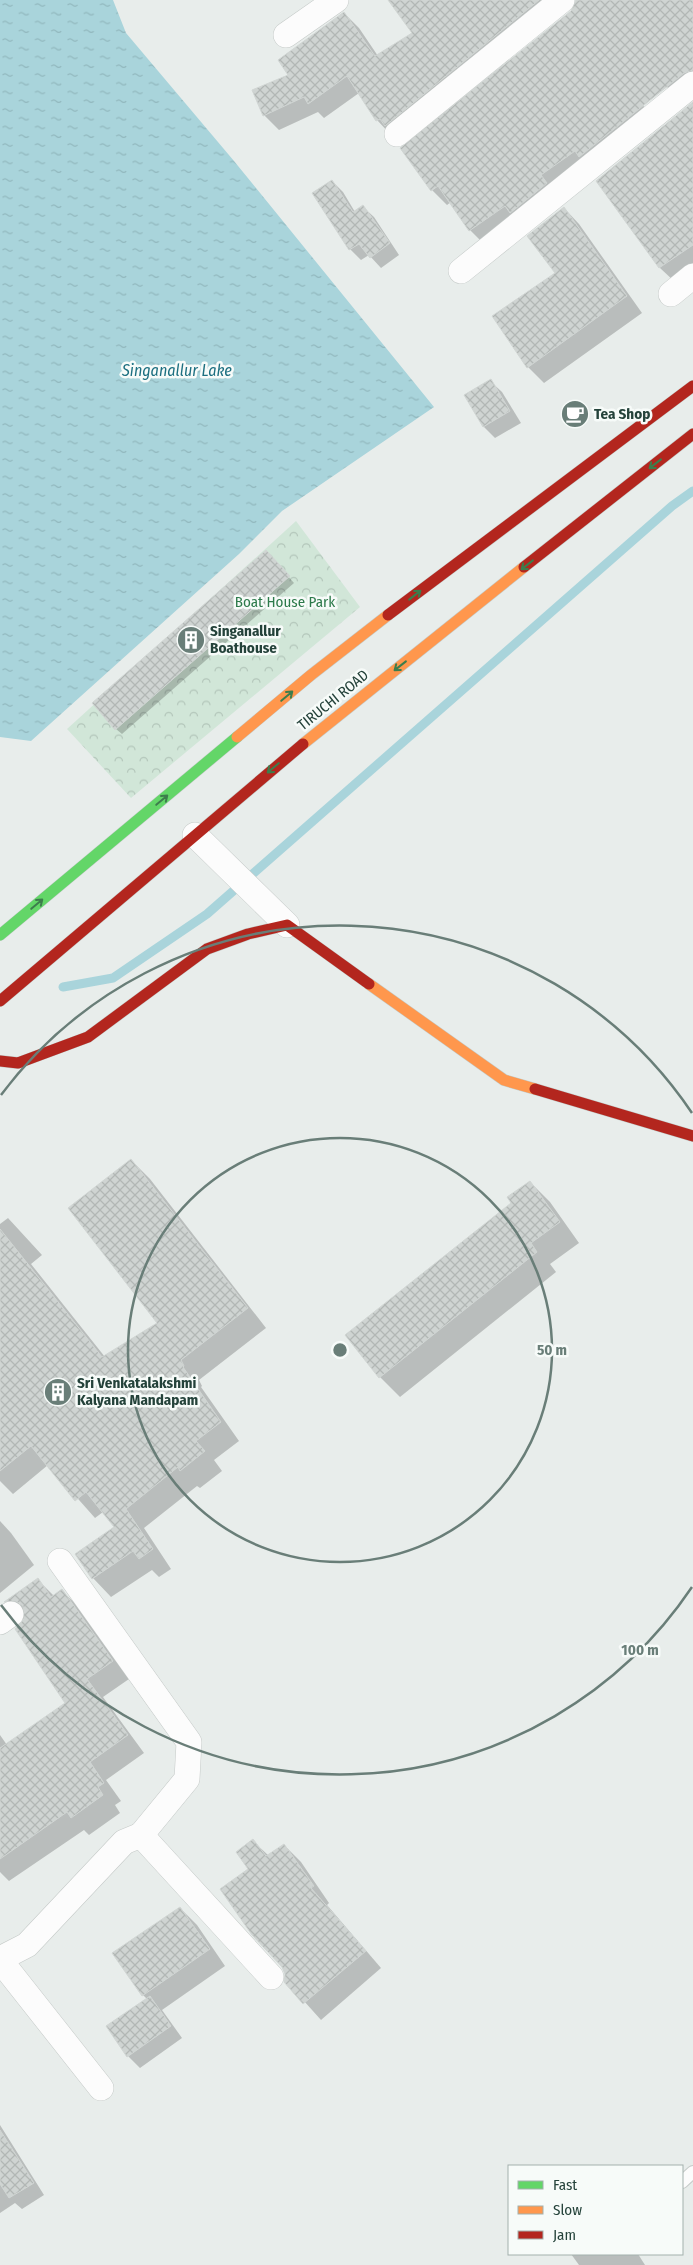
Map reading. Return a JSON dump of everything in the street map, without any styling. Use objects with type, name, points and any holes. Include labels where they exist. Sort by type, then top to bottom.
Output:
[{"type":"main road","points":[[2,929],[311,675],[476,547],[693,386]]},
{"type":"main road","name":"TIRUCHI ROAD","points":[[0,1001],[326,724],[693,434]]},
{"type":"main road","points":[[0,1061],[18,1063],[88,1037],[207,949],[248,934],[287,925],[504,1080],[693,1136]]},
{"type":"street","points":[[286,35],[336,0]]},
{"type":"street","points":[[397,134],[562,0]]},
{"type":"street","points":[[461,271],[693,84]]},
{"type":"street","points":[[671,294],[693,276]]},
{"type":"street","points":[[195,835],[287,925]]},
{"type":"street","points":[[60,1561],[189,1742],[187,1780],[142,1835],[124,1842],[27,1945],[0,1960],[101,2088]]},
{"type":"street","points":[[142,1835],[270,1977]]},
{"type":"lane","points":[[683,2181],[693,2172]]},
{"type":"green space","name":"Boat House Park","points":[[296,521],[360,607],[131,798],[67,729]]},
{"type":"water","name":"Singanallur Lake","points":[[0,0],[113,0],[126,33],[234,161],[434,407],[282,511],[239,554],[31,741],[0,737]]},
{"type":"building","points":[[388,0],[539,0],[385,126],[380,119],[376,121],[347,76],[308,104],[304,97],[263,116],[252,90],[288,75],[278,60],[344,12],[375,56],[412,33]]},
{"type":"building","points":[[576,0],[693,0],[693,70],[684,73],[579,157],[575,151],[541,175],[547,183],[510,213],[505,206],[469,231],[438,186],[431,191],[400,148],[571,11]]},
{"type":"building","points":[[693,102],[693,245],[659,268],[596,181]]},
{"type":"building","points":[[332,180],[353,212],[363,205],[390,243],[370,258],[359,244],[349,250],[312,193]]},
{"type":"building","points":[[564,207],[627,296],[527,368],[492,316],[555,273],[527,236]]},
{"type":"building","points":[[491,379],[510,411],[483,427],[464,395]]},
{"type":"building","name":"Singanallur Boathouse","points":[[266,550],[290,576],[115,730],[92,703]]},
{"type":"building","points":[[131,1159],[248,1308],[181,1360],[183,1367],[221,1422],[196,1441],[205,1451],[180,1471],[178,1467],[126,1509],[153,1549],[139,1559],[133,1551],[92,1579],[75,1554],[114,1527],[86,1492],[75,1501],[31,1446],[0,1471],[0,1229],[102,1357],[157,1323],[68,1208]]},
{"type":"building","points":[[530,1181],[560,1222],[531,1243],[537,1252],[379,1378],[345,1335],[511,1203],[507,1197]]},
{"type":"building","points":[[38,1578],[51,1597],[62,1589],[113,1661],[87,1679],[128,1735],[90,1762],[104,1783],[98,1787],[103,1795],[71,1818],[67,1812],[0,1859],[0,1748],[65,1703],[15,1629],[24,1619],[23,1606],[16,1601],[4,1602]]},
{"type":"building","points":[[253,1839],[266,1856],[284,1844],[314,1886],[311,1888],[366,1951],[303,2004],[284,1982],[285,1974],[282,1967],[252,1935],[220,1889],[248,1869],[236,1852]]},
{"type":"building","points":[[180,1907],[210,1949],[142,1996],[112,1953]]},
{"type":"building","points":[[150,1996],[171,2026],[127,2057],[106,2026]]},
{"type":"building","points":[[0,2130],[34,2183],[9,2198],[0,2184]]},
{"type":"waterway","points":[[63,987],[113,978],[207,914],[672,506],[693,491]]},
{"type":"traffic: fast","points":[[0,935],[237,737]]},
{"type":"traffic: slow","points":[[303,744],[524,567]]},
{"type":"traffic: slow","points":[[237,737],[311,675],[388,615]]},
{"type":"traffic: slow","points":[[369,984],[504,1080],[535,1089]]},
{"type":"traffic: jam","points":[[388,615],[693,386]]},
{"type":"traffic: jam","points":[[524,567],[693,434]]},
{"type":"traffic: jam","points":[[0,1001],[303,744]]},
{"type":"traffic: jam","points":[[0,1061],[18,1063],[88,1037],[207,949],[248,934],[287,925],[369,984]]},
{"type":"traffic: jam","points":[[535,1089],[693,1136]]},
{"type":"place","name":"Tea Shop","points":[[575,414]]},
{"type":"place","name":"Singanallur Boathouse","points":[[191,640]]},
{"type":"place","name":"Sri Venkatalakshmi Kalyana Mandapam","points":[[58,1392]]}]
